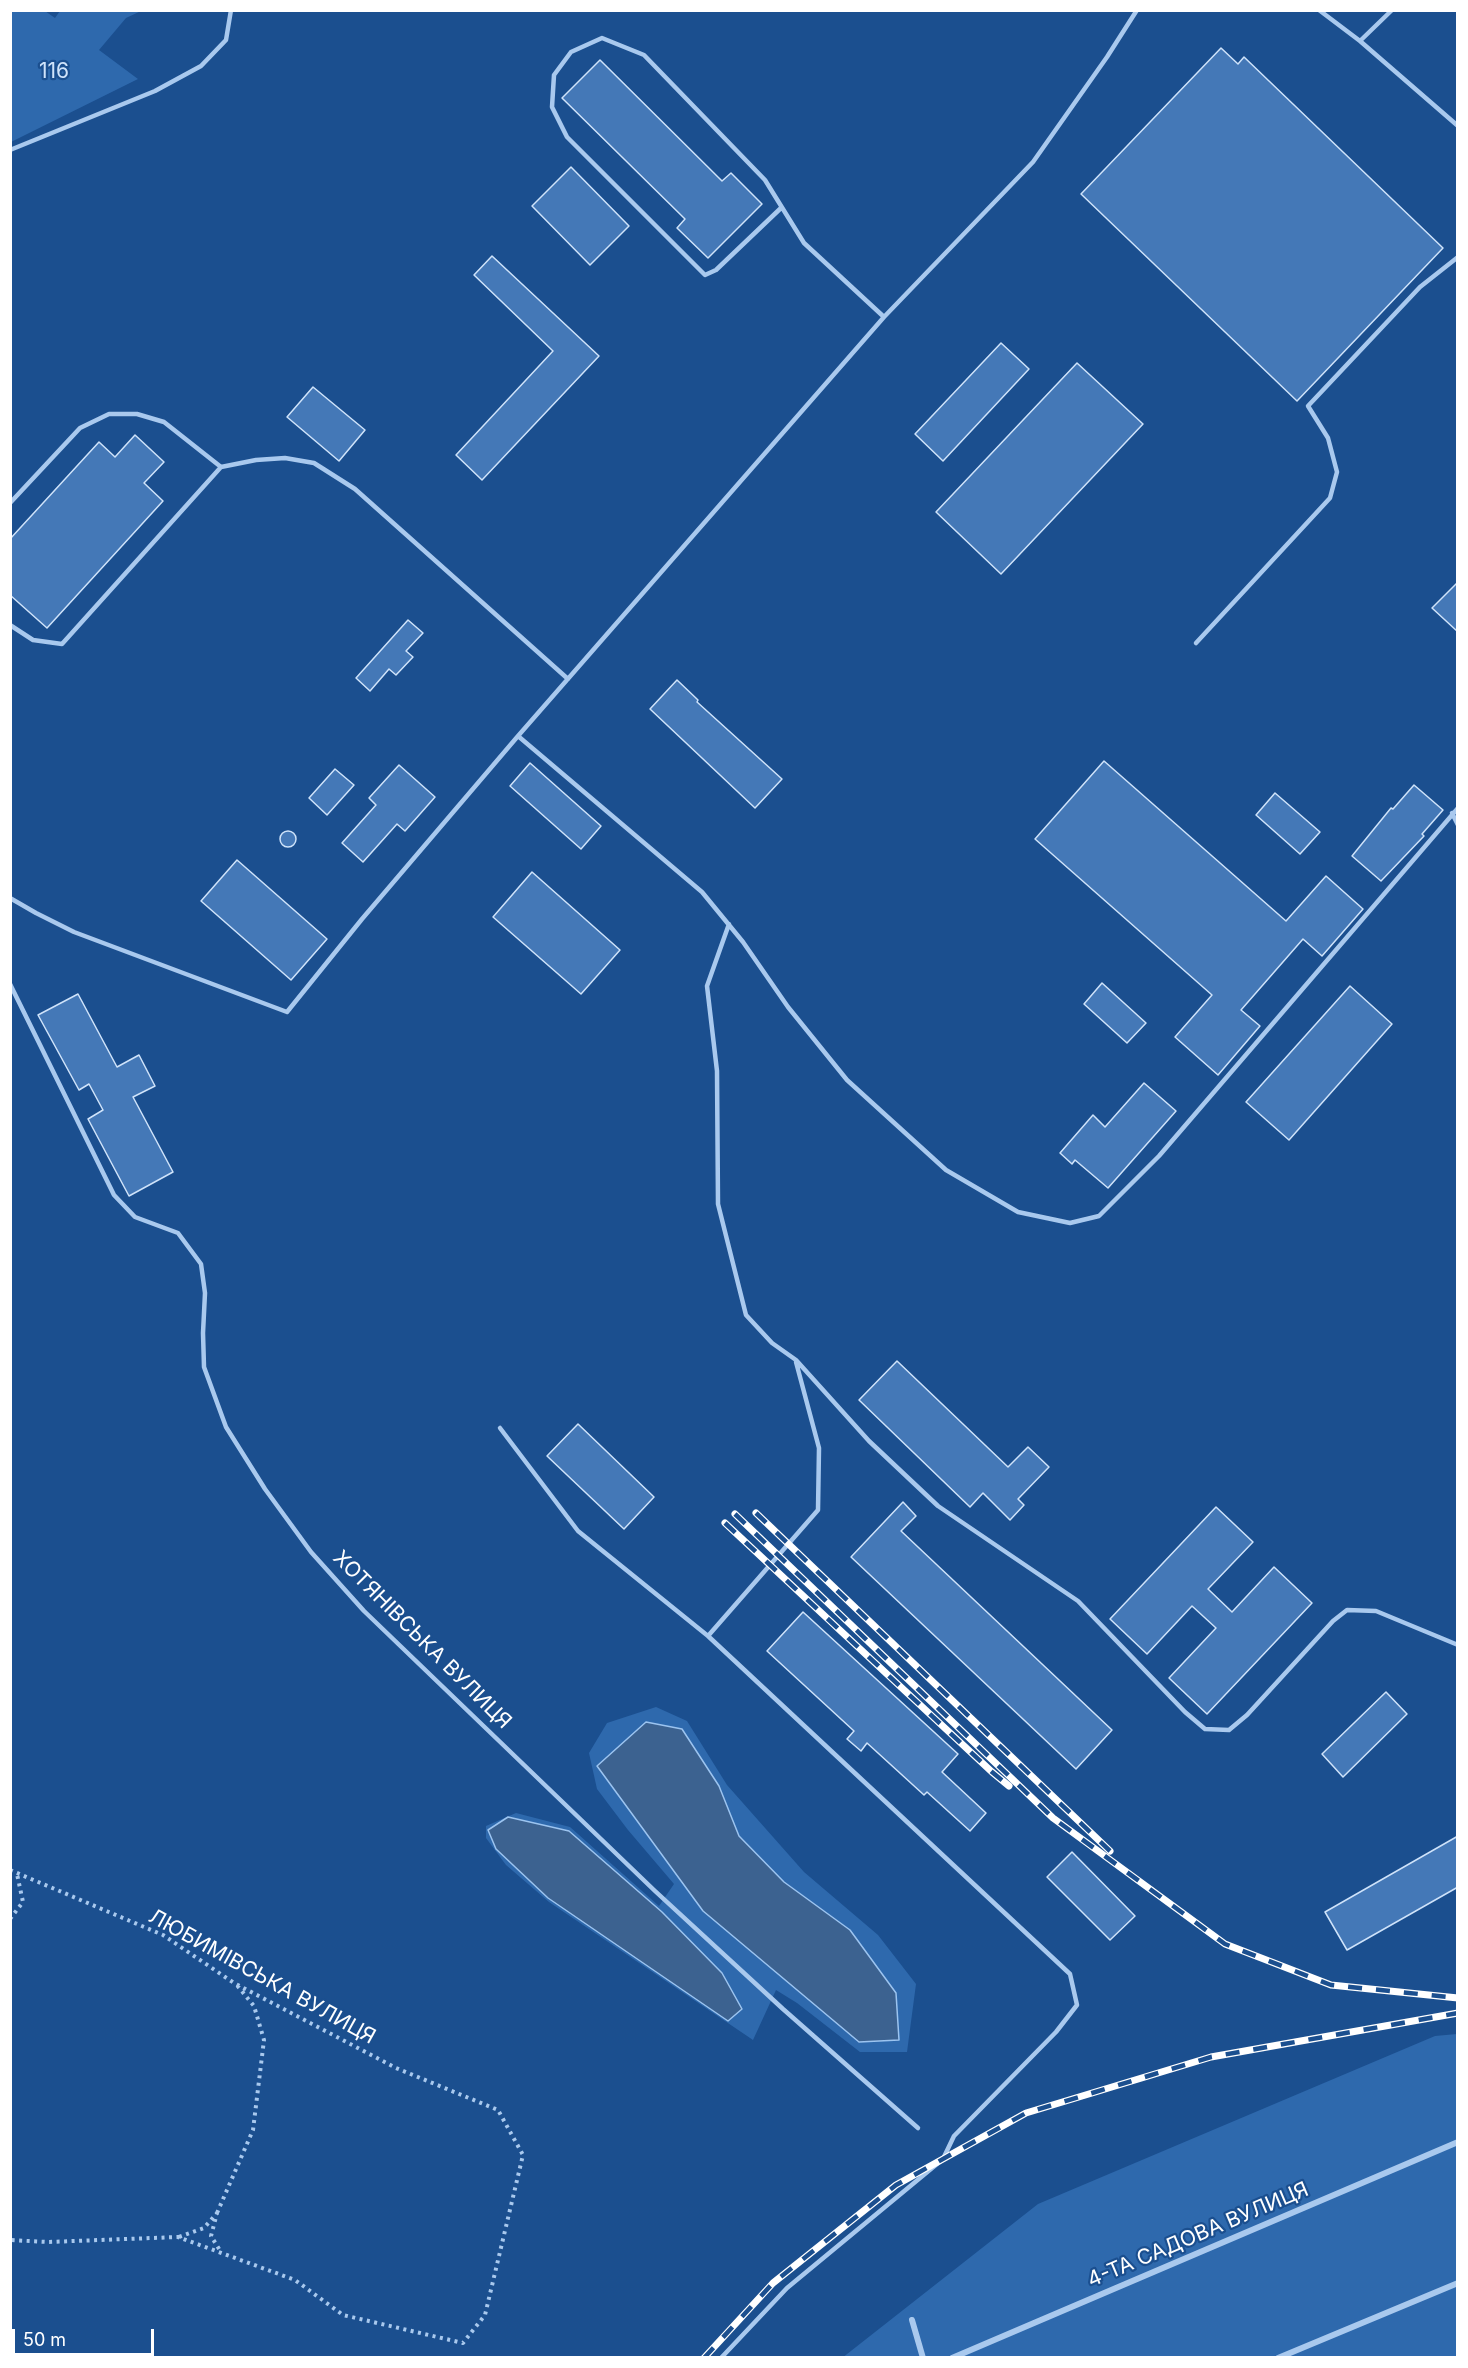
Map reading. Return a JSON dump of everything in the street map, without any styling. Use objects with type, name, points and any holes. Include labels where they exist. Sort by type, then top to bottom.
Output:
[{"type":"street","name":"4-ТА САДОВА ВУЛИЦЯ","points":[[952,2358],[1458,2142]]},
{"type":"street","points":[[1278,2358],[1458,2283]]},
{"type":"street","points":[[912,2320],[923,2358]]},
{"type":"lane","points":[[10,150],[155,91],[201,66],[226,40],[231,10]]},
{"type":"lane","points":[[10,898],[74,932],[287,1012],[362,919],[518,736],[884,317],[1033,162],[1137,10]]},
{"type":"lane","points":[[1319,10],[1360,41],[1458,126]]},
{"type":"lane","points":[[1360,41],[1392,10]]},
{"type":"lane","points":[[781,208],[716,270],[705,275],[567,137],[552,107],[554,75],[572,52],[602,38],[644,55],[765,180],[804,243],[884,317]]},
{"type":"lane","points":[[1196,643],[1330,498],[1336,472],[1328,438],[1308,406],[1420,287],[1458,257]]},
{"type":"lane","points":[[10,503],[80,428],[109,414],[137,414],[164,422],[221,467]]},
{"type":"lane","points":[[10,625],[33,640],[62,644],[221,467],[256,460],[285,458],[314,463],[355,489],[568,679]]},
{"type":"lane","points":[[518,736],[702,892],[743,942],[788,1007],[847,1080],[946,1170],[1018,1212],[1070,1223],[1099,1216],[1159,1156],[1458,808]]},
{"type":"lane","points":[[1452,813],[1458,825]]},
{"type":"lane","points":[[729,924],[707,986],[717,1071],[718,1204],[746,1315],[772,1343],[796,1360],[869,1441],[938,1506],[1078,1601],[1185,1712],[1205,1729],[1229,1730],[1247,1715],[1333,1621],[1347,1610],[1376,1611],[1458,1645]]},
{"type":"lane","name":"ХОТЯНІВСЬКА ВУЛИЦЯ","points":[[10,984],[114,1195],[135,1217],[178,1233],[201,1264],[205,1293],[204,1367],[226,1427],[265,1489],[311,1552],[364,1611],[655,1891],[918,2128]]},
{"type":"lane","points":[[708,1636],[818,1510],[819,1448],[796,1360]]},
{"type":"lane","points":[[500,1428],[578,1531],[708,1636],[1070,1974],[1077,2005],[1056,2032],[954,2136],[943,2159],[787,2288],[721,2358]]},
{"type":"path","name":"ЛЮБИМІВСЬКА ВУЛИЦЯ","points":[[10,1870],[163,1935],[234,1983],[396,2068],[498,2110],[523,2155],[485,2315],[463,2343],[343,2315],[296,2280],[221,2253]]},
{"type":"path","points":[[10,1919],[23,1902],[17,1873]]},
{"type":"path","points":[[221,2253],[211,2236],[217,2213],[253,2130],[264,2040],[254,2006],[234,1983]]},
{"type":"path","points":[[10,2240],[48,2242],[178,2237],[204,2228],[217,2213]]},
{"type":"path","points":[[178,2237],[221,2253]]},
{"type":"green space","name":"116","points":[[11,10],[45,11],[55,18],[60,11],[141,11],[126,18],[99,50],[138,79],[11,142]]},
{"type":"green space","points":[[656,1707],[687,1721],[727,1785],[804,1872],[878,1935],[916,1984],[907,2052],[860,2052],[797,2003],[776,1990],[753,2040],[549,1902],[506,1865],[486,1838],[486,1826],[516,1813],[570,1827],[659,1906],[674,1884],[597,1789],[589,1753],[607,1723]]},
{"type":"green space","points":[[1457,2034],[1457,2357],[842,2358],[1038,2204],[1435,2036]]},
{"type":"shaded area","points":[[646,1722],[682,1729],[719,1786],[739,1836],[784,1882],[850,1930],[896,1993],[899,2040],[859,2042],[703,1911],[597,1766]]},
{"type":"shaded area","points":[[508,1817],[569,1831],[662,1912],[722,1973],[742,2009],[728,2021],[548,1898],[496,1849],[488,1830]]},
{"type":"building","points":[[1221,48],[1238,64],[1244,57],[1443,248],[1297,401],[1081,194]]},
{"type":"building","points":[[600,60],[722,181],[731,173],[762,204],[708,258],[677,228],[685,219],[562,98]]},
{"type":"building","points":[[571,167],[629,226],[590,265],[532,206]]},
{"type":"building","points":[[492,256],[599,356],[482,480],[456,455],[553,351],[474,275]]},
{"type":"building","points":[[1001,343],[1029,369],[943,461],[915,434]]},
{"type":"building","points":[[1077,363],[1143,424],[1001,574],[936,512]]},
{"type":"building","points":[[313,387],[365,430],[339,461],[287,417]]},
{"type":"building","points":[[135,435],[164,462],[144,483],[163,501],[47,628],[10,595],[10,539],[99,442],[115,457]]},
{"type":"building","points":[[1458,582],[1458,632],[1432,608]]},
{"type":"building","points":[[408,620],[423,633],[406,651],[413,657],[396,675],[389,669],[370,691],[356,678]]},
{"type":"building","points":[[677,680],[698,700],[697,702],[782,779],[755,808],[650,709]]},
{"type":"building","points":[[1104,761],[1286,921],[1326,876],[1363,909],[1322,956],[1303,939],[1241,1010],[1260,1026],[1218,1075],[1175,1037],[1212,995],[1035,839]]},
{"type":"building","points":[[530,763],[601,826],[581,849],[510,786]]},
{"type":"building","points":[[399,765],[435,797],[405,831],[397,824],[363,862],[342,843],[376,805],[369,798]]},
{"type":"building","points":[[335,769],[354,785],[327,815],[309,798]]},
{"type":"building","points":[[1414,785],[1443,810],[1422,834],[1424,836],[1381,881],[1352,856],[1391,808],[1393,809]]},
{"type":"building","points":[[1275,793],[1320,832],[1300,854],[1256,815]]},
{"type":"building","points":[[288,831],[294,833],[296,839],[294,845],[288,847],[282,845],[280,839],[282,833]]},
{"type":"building","points":[[237,860],[327,939],[291,980],[201,901]]},
{"type":"building","points":[[532,872],[620,950],[581,994],[493,917]]},
{"type":"building","points":[[1102,983],[1146,1023],[1127,1043],[1084,1004]]},
{"type":"building","points":[[1350,986],[1392,1024],[1289,1140],[1246,1102]]},
{"type":"building","points":[[78,994],[117,1067],[139,1055],[155,1086],[133,1097],[173,1172],[129,1196],[88,1119],[103,1110],[89,1084],[79,1090],[38,1015]]},
{"type":"building","points":[[1144,1083],[1176,1111],[1108,1188],[1075,1160],[1072,1164],[1060,1153],[1093,1115],[1105,1127]]},
{"type":"building","points":[[897,1361],[1008,1467],[1028,1447],[1049,1467],[1018,1499],[1024,1505],[1010,1520],[983,1493],[970,1507],[859,1400]]},
{"type":"building","points":[[578,1424],[654,1497],[624,1529],[547,1456]]},
{"type":"building","points":[[903,1502],[916,1516],[901,1531],[1112,1730],[1076,1769],[851,1557]]},
{"type":"building","points":[[1216,1507],[1253,1542],[1208,1589],[1232,1612],[1274,1567],[1312,1603],[1207,1714],[1169,1678],[1216,1628],[1192,1606],[1147,1654],[1110,1619]]},
{"type":"building","points":[[803,1612],[958,1754],[942,1772],[986,1813],[970,1831],[927,1792],[924,1795],[867,1743],[861,1751],[847,1739],[854,1731],[767,1651]]},
{"type":"building","points":[[1386,1692],[1407,1714],[1343,1777],[1322,1754]]},
{"type":"building","points":[[1458,1836],[1458,1887],[1347,1950],[1325,1912]]},
{"type":"building","points":[[1072,1852],[1135,1916],[1110,1940],[1047,1877]]},
{"type":"railway","points":[[756,1513],[1110,1851]]},
{"type":"railway","points":[[735,1514],[1053,1818],[1225,1944],[1331,1985],[1458,1998]]},
{"type":"railway","points":[[725,1523],[1009,1786]]},
{"type":"railway","points":[[704,2358],[773,2283],[896,2185],[1026,2113],[1211,2057],[1458,2013]]}]
